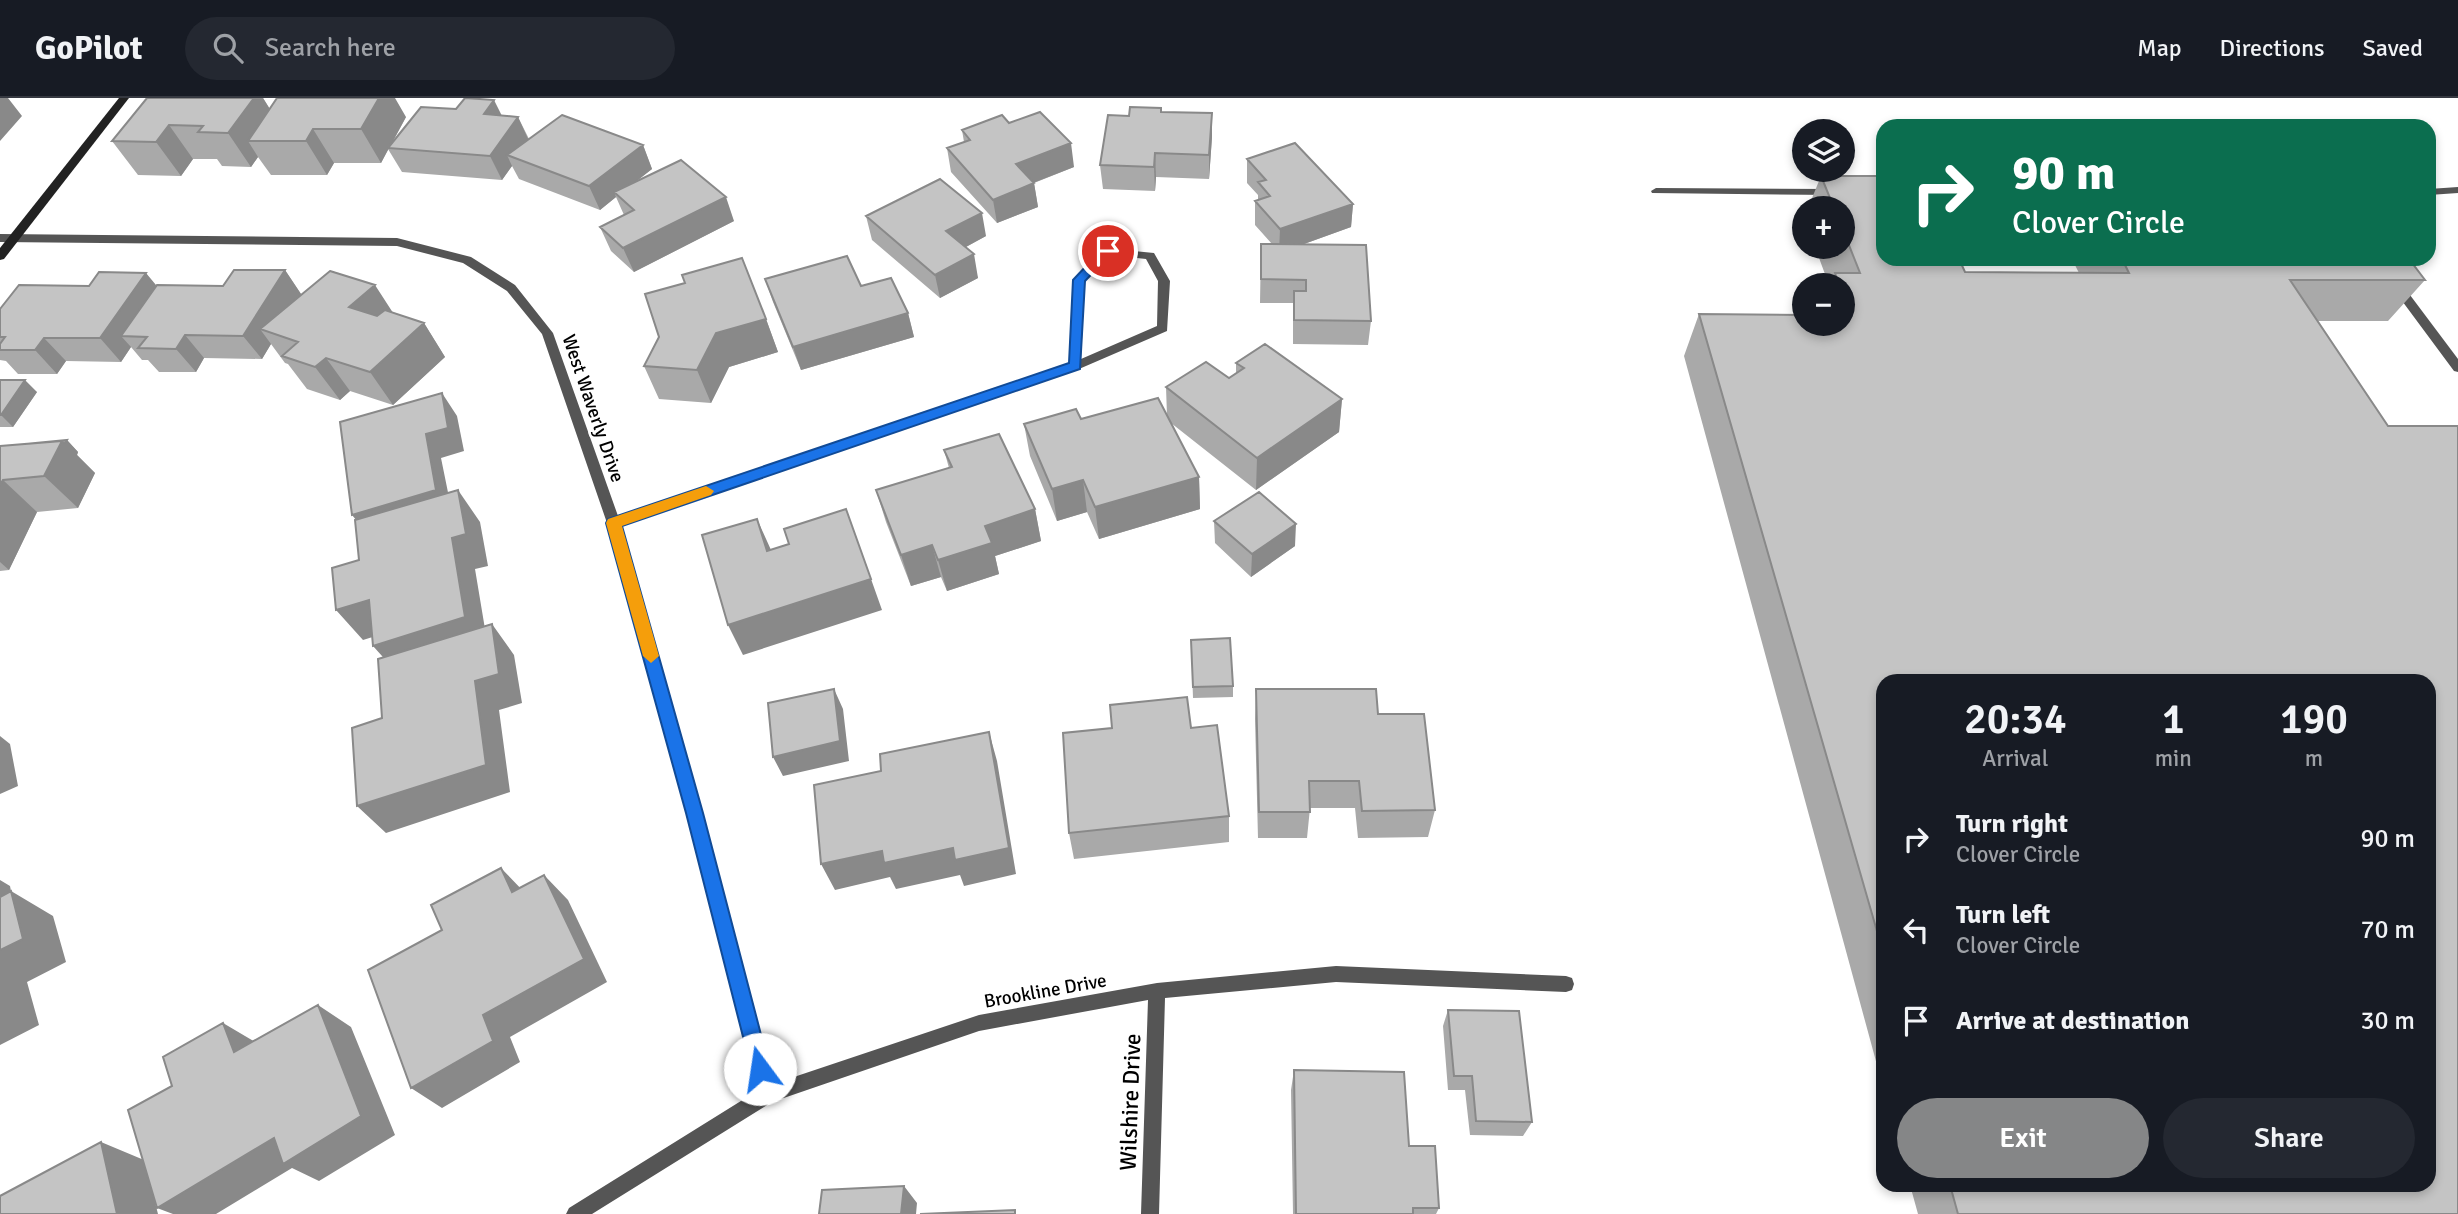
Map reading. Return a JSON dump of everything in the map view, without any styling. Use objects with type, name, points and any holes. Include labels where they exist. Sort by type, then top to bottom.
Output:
[{"type":"street","points":[[0,256],[124,98]]},
{"type":"street","points":[[2436,192],[2458,190]]},
{"type":"street","points":[[1656,191],[1843,192]]},
{"type":"street","name":"West Waverly Drive","points":[[0,238],[397,242],[467,260],[511,288],[547,333],[614,523],[695,813],[767,1095]]},
{"type":"street","points":[[614,523],[1076,366],[1163,328],[1164,281],[1150,256],[1108,251],[1079,280],[1076,366]]},
{"type":"street","points":[[2382,266],[2458,368]]},
{"type":"street","name":"Brookline Drive","points":[[575,1214],[767,1095],[979,1023],[1157,990],[1336,974],[1566,984]]},
{"type":"street","name":"Wilshire Drive","points":[[1150,1214],[1157,990]]},
{"type":"building","points":[[147,98],[254,98],[228,133],[198,132],[203,126],[169,125],[156,142],[112,141]]},
{"type":"building","points":[[277,98],[379,98],[361,129],[313,129],[306,141],[248,141]]},
{"type":"building","points":[[465,98],[494,100],[484,114],[518,117],[490,156],[388,148],[421,107],[456,109]]},
{"type":"building","points":[[1130,107],[1161,108],[1161,112],[1212,113],[1209,155],[1155,153],[1154,167],[1100,165],[1108,115],[1129,116]]},
{"type":"building","points":[[1040,112],[1071,143],[1016,164],[1034,183],[993,200],[947,148],[970,140],[962,130],[1002,115],[1009,123]]},
{"type":"building","points":[[562,115],[643,145],[589,186],[507,155]]},
{"type":"building","points":[[1295,143],[1353,204],[1280,229],[1255,201],[1270,196],[1258,182],[1266,180],[1247,159]]},
{"type":"building","points":[[681,160],[726,197],[623,248],[600,227],[634,210],[614,192]]},
{"type":"building","points":[[1855,176],[1876,176],[1876,266],[1962,266],[1965,272],[2129,273],[2126,266],[2414,266],[2425,280],[2290,280],[2388,426],[2458,426],[2458,1214],[1958,1214],[1952,1192],[2436,1192],[2436,674],[1876,674],[1876,928],[1699,314],[1792,315],[1792,336],[1855,336],[1855,273],[1860,273],[1854,259],[1855,196],[1829,196],[1823,182],[1855,182]]},
{"type":"building","points":[[940,179],[982,213],[946,231],[974,254],[935,275],[866,216]]},
{"type":"building","points":[[1261,244],[1366,245],[1371,321],[1294,320],[1294,291],[1306,291],[1306,280],[1261,279]]},
{"type":"building","points":[[847,256],[861,286],[891,278],[908,313],[793,347],[765,279]]},
{"type":"building","points":[[742,258],[766,319],[716,333],[697,370],[644,366],[659,337],[645,294],[685,283],[682,275]]},
{"type":"building","points":[[234,270],[285,270],[243,336],[185,335],[176,349],[138,348],[147,337],[121,336],[157,285],[223,286]]},
{"type":"building","points":[[330,271],[375,285],[349,307],[377,316],[385,310],[424,323],[370,372],[326,358],[315,367],[282,356],[298,342],[260,329]]},
{"type":"building","points":[[99,272],[146,273],[100,338],[44,338],[35,350],[0,350],[0,344],[5,337],[0,337],[0,309],[19,285],[89,286]]},
{"type":"building","points":[[1265,344],[1342,399],[1257,458],[1166,387],[1206,362],[1229,378],[1244,368],[1236,363]]},
{"type":"building","points":[[0,380],[25,380],[1,415],[0,415]]},
{"type":"building","points":[[442,393],[448,428],[426,434],[436,490],[352,515],[340,422]]},
{"type":"building","points":[[1158,398],[1199,477],[1095,507],[1083,480],[1052,489],[1024,424],[1076,409],[1081,419]]},
{"type":"building","points":[[999,434],[1035,509],[985,526],[992,543],[938,560],[932,545],[901,555],[876,490],[952,467],[944,450]]},
{"type":"building","points":[[62,441],[44,476],[3,480],[0,485],[0,446]]},
{"type":"building","points":[[458,490],[466,534],[452,538],[465,617],[373,646],[369,600],[336,610],[332,568],[359,560],[355,520]]},
{"type":"building","points":[[1259,492],[1296,524],[1252,554],[1214,521]]},
{"type":"building","points":[[846,509],[871,579],[728,625],[702,535],[757,519],[767,551],[789,544],[784,529]]},
{"type":"building","points":[[492,624],[499,674],[475,681],[486,765],[357,806],[352,728],[382,718],[378,659]]},
{"type":"building","points":[[1230,638],[1233,686],[1193,687],[1191,640]]},
{"type":"building","points":[[834,689],[840,741],[773,757],[768,703]]},
{"type":"building","points":[[1256,689],[1376,689],[1378,714],[1424,714],[1435,810],[1362,811],[1359,781],[1309,781],[1310,812],[1259,812]]},
{"type":"building","points":[[1187,697],[1191,728],[1217,725],[1229,816],[1069,833],[1063,733],[1112,728],[1110,705]]},
{"type":"building","points":[[989,732],[1009,848],[955,860],[953,848],[884,863],[882,851],[821,864],[814,785],[881,771],[880,754]]},
{"type":"building","points":[[501,868],[512,892],[544,875],[584,959],[483,1015],[493,1041],[411,1088],[368,970],[442,930],[431,905]]},
{"type":"building","points":[[11,891],[23,939],[0,950],[0,897]]},
{"type":"building","points":[[318,1005],[361,1116],[283,1164],[274,1138],[157,1208],[128,1110],[172,1086],[163,1057],[223,1023],[234,1052]]},
{"type":"building","points":[[1448,1010],[1519,1011],[1532,1122],[1476,1121],[1472,1076],[1454,1076]]},
{"type":"building","points":[[1294,1070],[1404,1072],[1409,1146],[1435,1146],[1439,1208],[1413,1208],[1413,1214],[1296,1214]]},
{"type":"building","points":[[101,1142],[117,1214],[0,1214],[0,1196]]},
{"type":"building","points":[[904,1186],[901,1214],[819,1214],[822,1190]]},
{"type":"building","points":[[1015,1210],[1015,1214],[920,1214]]},
{"type":"slow traffic","points":[[651,656],[614,523],[706,491]]},
{"type":"route","points":[[760,1069],[695,813],[614,523],[1076,366],[1079,280],[1108,251]]}]
